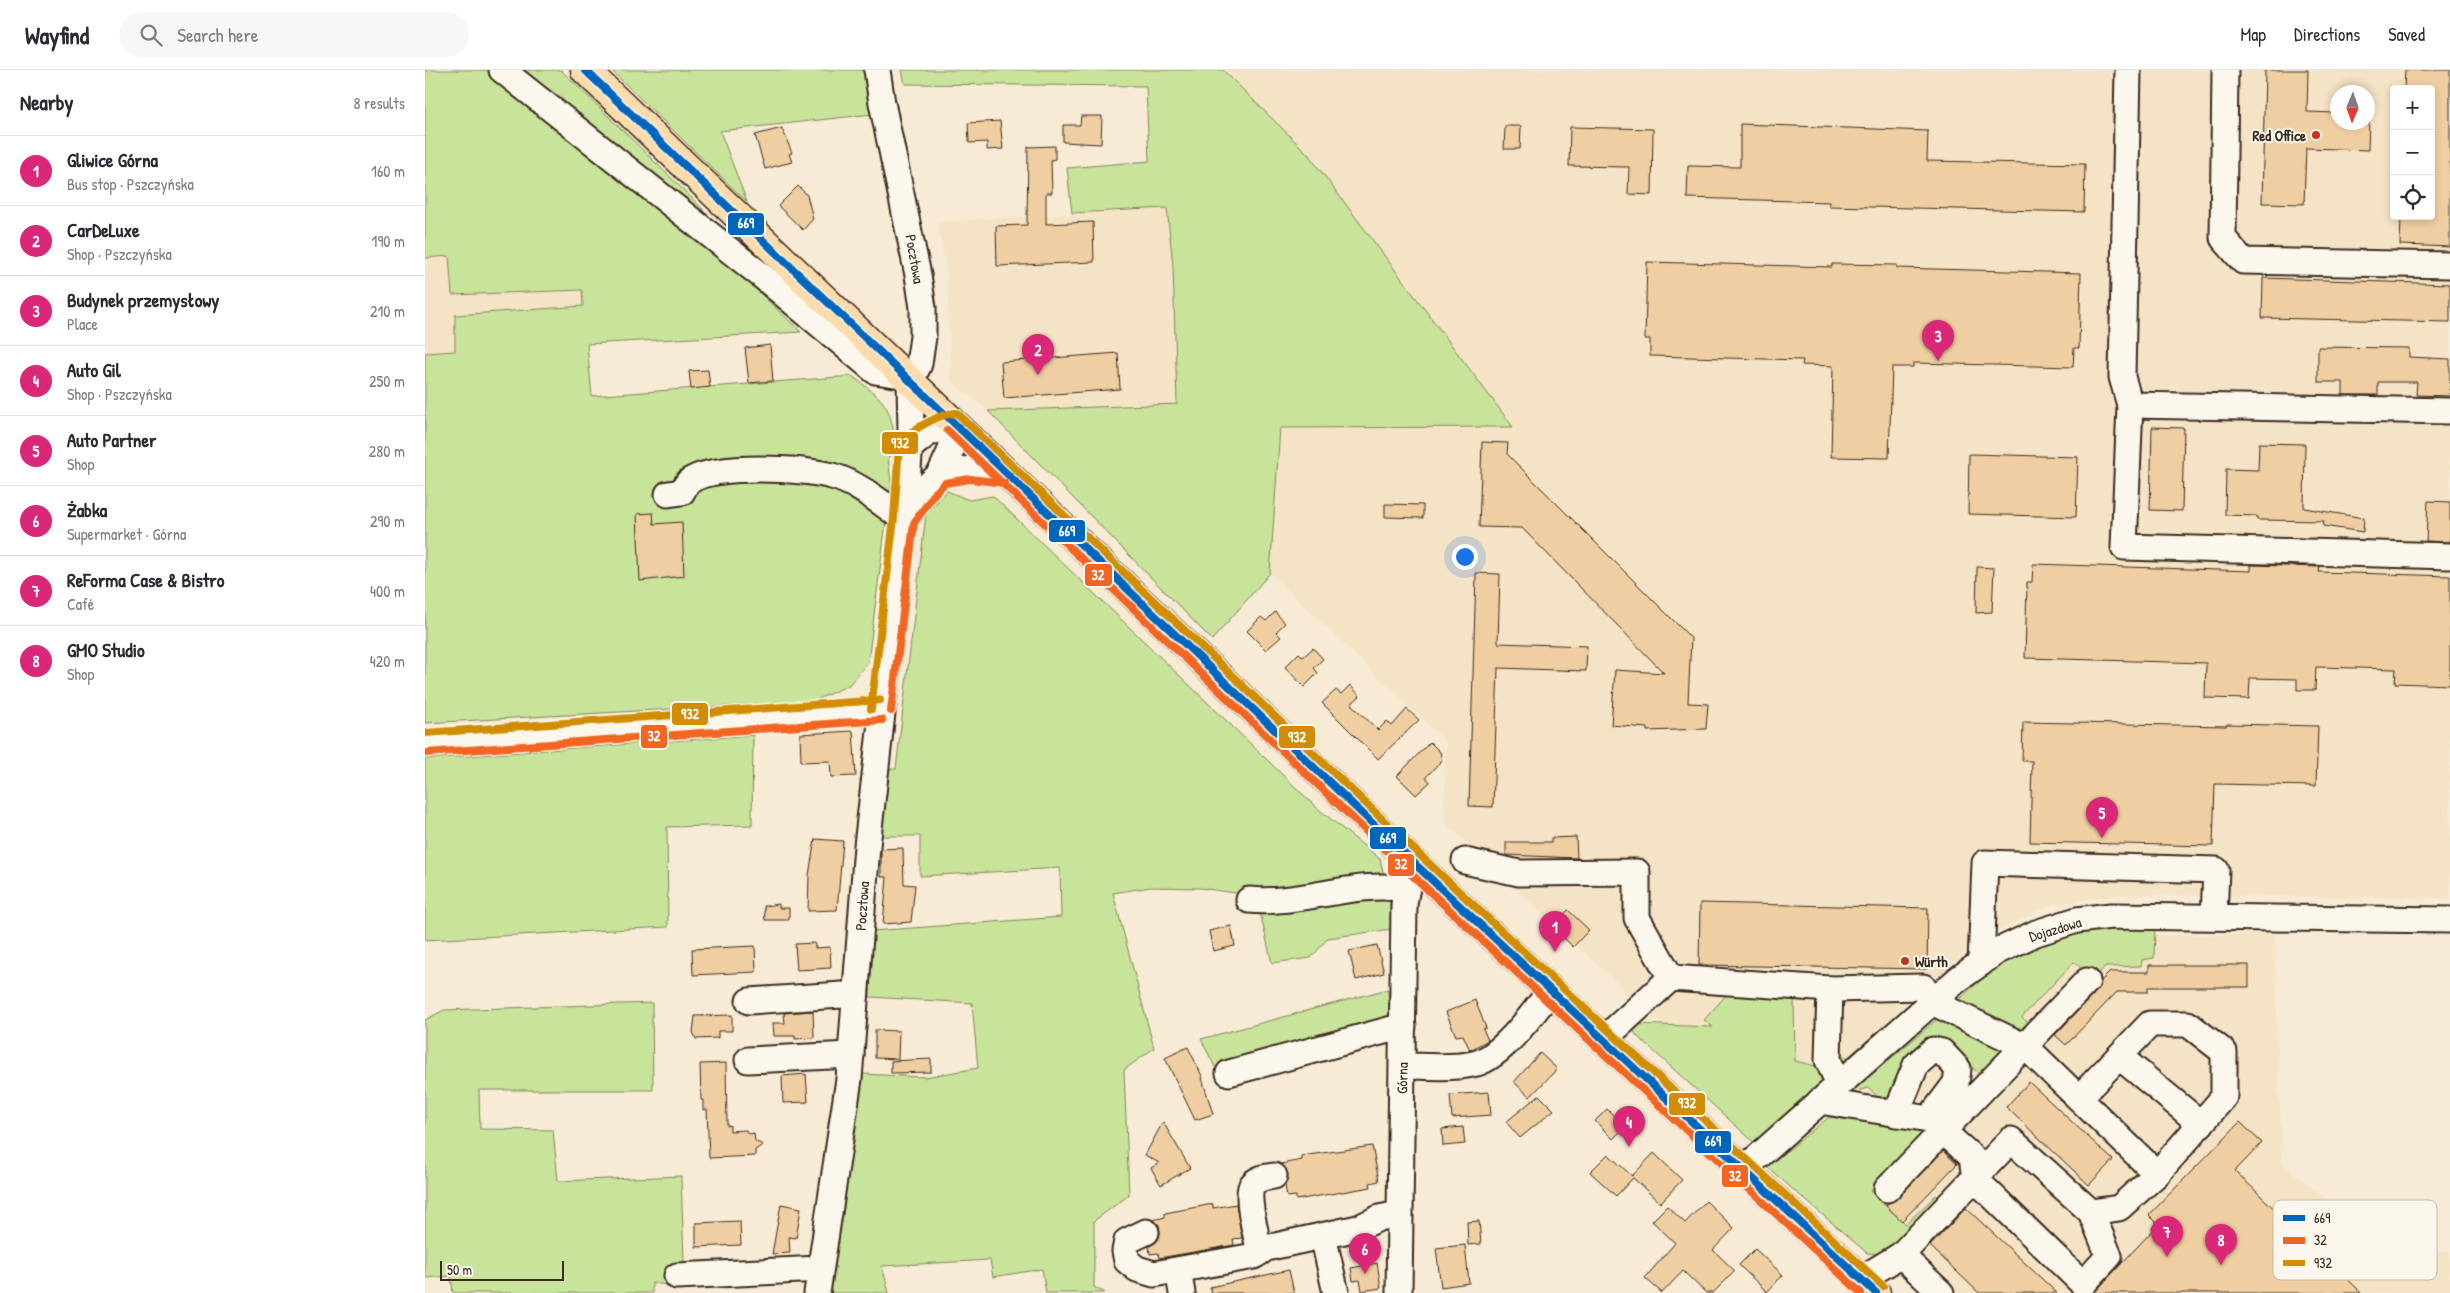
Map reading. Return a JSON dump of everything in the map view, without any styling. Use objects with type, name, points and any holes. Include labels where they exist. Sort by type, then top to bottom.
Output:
[{"type":"main road","points":[[585,70],[905,379],[954,423],[1411,878],[1551,990],[1868,1286]]},
{"type":"street","points":[[502,70],[762,276],[875,371],[905,379]]},
{"type":"street","name":"Pocztowa","points":[[817,1293],[844,1124],[867,846],[904,519],[909,448],[905,379],[919,364],[922,350],[922,300],[910,229],[879,90],[877,70]]},
{"type":"street","points":[[2129,70],[2122,377],[2130,405],[2124,547],[2450,556]]},
{"type":"street","points":[[2225,70],[2223,238],[2243,261],[2450,265]]},
{"type":"street","points":[[2130,405],[2450,411]]},
{"type":"street","points":[[909,448],[927,434],[954,423]]},
{"type":"street","name":"Pocztowa","points":[[904,519],[927,486],[940,474],[951,450],[954,423]]},
{"type":"street","points":[[668,494],[682,492],[689,481],[708,473],[764,468],[783,470],[831,476],[849,483],[904,519]]},
{"type":"street","points":[[940,474],[970,469],[1005,473]]},
{"type":"street","points":[[425,743],[881,710]]},
{"type":"street","points":[[1465,861],[1519,873],[1637,872],[1637,918],[1671,978]]},
{"type":"street","points":[[1981,963],[1985,863],[2216,870],[2214,917]]},
{"type":"street","points":[[1249,900],[1274,902],[1378,888],[1411,878]]},
{"type":"street","name":"Górna","points":[[1399,1293],[1403,1026],[1411,878]]},
{"type":"street","name":"Dojazdowa","points":[[1743,1169],[1957,980],[1996,952],[2036,933],[2077,920],[2111,916],[2450,920]]},
{"type":"street","points":[[1604,1039],[1671,978],[1830,989],[1923,987],[1933,1002],[2026,1047],[2157,1174]]},
{"type":"street","points":[[1887,1189],[1936,1125],[2026,1047],[2087,981]]},
{"type":"street","points":[[1830,989],[1828,1060],[1839,1084]]},
{"type":"street","points":[[1403,1066],[1464,1065],[1489,1057],[1501,1049],[1551,990]]},
{"type":"street","points":[[749,1001],[843,995],[855,997]]},
{"type":"street","points":[[2079,1098],[2150,1024],[2189,1024],[2224,1052],[2224,1097],[2157,1174],[2119,1208],[2091,1212]]},
{"type":"street","points":[[1229,1074],[1403,1026]]},
{"type":"street","points":[[1896,1114],[1916,1065],[1933,1050],[1942,1052],[1958,1068],[1956,1083],[1936,1125]]},
{"type":"street","points":[[748,1060],[851,1055]]},
{"type":"street","points":[[2119,1056],[2201,1124]]},
{"type":"street","points":[[1820,1101],[1896,1114],[1936,1125],[1972,1157],[1975,1178],[2083,1284],[2109,1256],[2091,1212],[2011,1140],[1975,1178],[1901,1255],[1868,1286]]},
{"type":"street","points":[[1259,1252],[1249,1195],[1252,1185],[1259,1179],[1274,1176]]},
{"type":"street","points":[[1146,1232],[1127,1241],[1125,1251],[1127,1261],[1137,1269],[1180,1281],[1254,1256],[1265,1248],[1359,1228],[1379,1218],[1399,1214]]},
{"type":"street","points":[[1323,1236],[1336,1293]]},
{"type":"street","points":[[1901,1255],[1941,1293]]},
{"type":"street","points":[[677,1276],[820,1269]]},
{"type":"shaded area","points":[[1223,70],[2450,70],[2450,898],[2120,895],[2050,905],[1983,938],[1769,1125],[1444,822],[1446,742],[1270,573],[1280,428],[1513,427]]},
{"type":"shaded area","points":[[1167,208],[1173,266],[1177,405],[988,411],[951,381],[947,275],[937,222]]},
{"type":"shaded area","points":[[631,244],[636,341],[425,353],[425,258]]},
{"type":"shaded area","points":[[2274,934],[2282,1163],[2327,1200],[2273,1200],[2273,1280],[2437,1280],[2437,1252],[2450,1252],[2450,1293],[1950,1293],[1796,1149],[1971,991],[2100,936]]},
{"type":"green space","points":[[425,70],[561,70],[703,209],[702,238],[801,332],[587,344],[592,396],[852,376],[873,392],[885,406],[892,422],[896,449],[888,458],[891,483],[868,662],[849,685],[814,701],[425,723],[425,353],[455,351],[455,315],[583,306],[582,290],[452,295],[449,256],[425,258]]},
{"type":"green space","points":[[611,70],[868,70],[873,114],[720,131],[747,202]]},
{"type":"green space","points":[[902,70],[1223,70],[1308,154],[1513,427],[1280,428],[1270,573],[1212,640],[988,411],[1177,404],[1173,266],[1167,208],[1072,213],[1067,168],[1149,161],[1146,86],[905,84]]},
{"type":"green space","points":[[947,491],[969,500],[993,496],[1316,807],[1380,859],[1390,901],[1392,929],[1328,938],[1311,958],[1272,963],[1256,896],[1200,888],[1151,887],[1113,893],[1154,1048],[1124,1070],[1129,1195],[1094,1221],[1094,1287],[1105,1293],[1046,1293],[1042,1269],[993,1277],[990,1260],[882,1266],[889,1293],[826,1293],[863,1074],[925,1077],[978,1068],[972,1003],[870,997],[872,931],[1061,917],[1060,868],[920,876],[920,836],[879,836],[882,769],[896,769],[926,514]]},
{"type":"green space","points":[[753,735],[752,825],[667,827],[668,927],[425,940],[425,759]]},
{"type":"green space","points":[[2155,928],[2154,958],[2142,960],[2141,966],[2106,967],[2092,978],[2074,962],[2022,1017],[2031,1026],[2024,1033],[1965,1012],[1958,1001],[2000,966],[2032,947],[2050,940],[2085,930]]},
{"type":"green space","points":[[1388,989],[1390,1020],[1216,1069],[1201,1039]]},
{"type":"green space","points":[[1908,991],[1922,1001],[1846,1069],[1842,1055],[1848,1057],[1911,1003]]},
{"type":"green space","points":[[1728,993],[1794,998],[1795,1061],[1816,1066],[1824,1087],[1757,1145],[1637,1036],[1633,1030],[1634,1024],[1713,1027],[1704,1020]]},
{"type":"green space","points":[[652,1003],[653,1090],[479,1090],[480,1129],[553,1130],[558,1181],[681,1176],[685,1287],[652,1283],[652,1293],[453,1293],[451,1276],[425,1278],[425,1020],[444,1010]]},
{"type":"green space","points":[[1940,1017],[2011,1054],[1982,1077],[1951,1047],[1892,1102],[1883,1103],[1869,1088],[1851,1092]]},
{"type":"green space","points":[[1829,1117],[1924,1129],[1928,1135],[1871,1191],[1906,1224],[1936,1195],[1942,1204],[1891,1255],[1867,1253],[1767,1167]]},
{"type":"building","name":"Red Office","points":[[2265,70],[2308,70],[2307,112],[2330,113],[2330,130],[2369,130],[2368,150],[2306,148],[2304,204],[2262,203]]},
{"type":"building","points":[[2405,70],[2450,70],[2450,247],[2400,245],[2401,220],[2435,220],[2435,85],[2404,85]]},
{"type":"building","points":[[1081,116],[1102,116],[1101,144],[1063,142],[1063,125],[1080,125]]},
{"type":"building","points":[[1000,121],[1003,149],[987,150],[987,142],[969,143],[968,123]]},
{"type":"building","points":[[1740,124],[1928,131],[1927,161],[2085,164],[2084,212],[1829,206],[1829,202],[1687,198],[1688,166],[1740,167]]},
{"type":"building","points":[[1505,126],[1521,126],[1520,149],[1504,149]]},
{"type":"building","points":[[1570,127],[1653,129],[1652,195],[1628,194],[1629,167],[1569,166]]},
{"type":"building","points":[[782,128],[792,153],[789,154],[792,162],[765,169],[755,135]]},
{"type":"building","points":[[1055,146],[1055,159],[1051,160],[1052,193],[1046,193],[1046,224],[1093,222],[1094,262],[997,266],[996,226],[1027,225],[1028,147]]},
{"type":"building","points":[[798,186],[807,195],[813,219],[803,230],[778,206]]},
{"type":"building","points":[[1647,262],[1832,267],[1832,264],[1897,265],[1897,268],[2081,273],[2079,348],[2074,348],[2073,367],[1913,363],[1913,367],[1892,367],[1889,458],[1831,457],[1833,366],[1802,365],[1803,360],[1650,356],[1650,339],[1645,339]]},
{"type":"building","points":[[2263,278],[2450,284],[2450,322],[2262,318]]},
{"type":"building","points":[[770,345],[773,381],[749,383],[745,348]]},
{"type":"building","points":[[2318,347],[2409,348],[2409,357],[2450,359],[2450,396],[2416,395],[2417,382],[2378,382],[2378,395],[2343,395],[2343,382],[2318,382]]},
{"type":"building","points":[[1118,353],[1120,389],[1004,398],[1001,362]]},
{"type":"building","points":[[708,370],[710,387],[691,389],[689,371]]},
{"type":"building","points":[[2152,427],[2184,428],[2182,511],[2150,510]]},
{"type":"building","points":[[1482,442],[1508,443],[1507,454],[1691,638],[1688,703],[1708,704],[1706,729],[1647,731],[1647,728],[1611,725],[1615,670],[1664,673],[1522,528],[1479,527]]},
{"type":"building","points":[[2259,443],[2305,444],[2304,508],[2364,518],[2363,532],[2323,526],[2324,521],[2257,520],[2257,516],[2225,515],[2226,469],[2258,470]]},
{"type":"building","points":[[1969,454],[2078,457],[2076,517],[1968,514]]},
{"type":"building","points":[[2428,501],[2450,502],[2450,542],[2426,541]]},
{"type":"building","points":[[1385,504],[1423,505],[1423,518],[1385,517]]},
{"type":"building","points":[[653,513],[654,524],[682,522],[684,576],[640,581],[637,514]]},
{"type":"building","points":[[2033,564],[2251,571],[2251,565],[2320,567],[2319,572],[2450,576],[2450,685],[2395,683],[2396,669],[2316,667],[2315,690],[2297,690],[2297,679],[2250,678],[2249,699],[2205,698],[2206,663],[2025,658],[2027,582],[2032,582]]},
{"type":"building","points":[[1977,567],[1994,568],[1992,612],[1976,613]]},
{"type":"building","points":[[1476,573],[1500,574],[1498,643],[1587,646],[1586,671],[1498,668],[1493,807],[1469,806]]},
{"type":"building","points":[[1275,612],[1285,623],[1276,632],[1281,637],[1266,650],[1247,631],[1261,617],[1266,621]]},
{"type":"building","points":[[1313,648],[1323,659],[1314,668],[1318,673],[1304,687],[1285,667],[1299,653],[1303,657]]},
{"type":"building","points":[[1350,685],[1360,696],[1351,704],[1378,730],[1387,721],[1392,726],[1407,709],[1419,720],[1378,759],[1322,703],[1336,690],[1341,694]]},
{"type":"building","points":[[2023,722],[2318,726],[2316,786],[2215,784],[2213,846],[2030,842],[2032,761],[2022,761]]},
{"type":"building","points":[[853,731],[856,776],[831,777],[830,761],[801,762],[800,734]]},
{"type":"building","points":[[1430,742],[1440,752],[1442,760],[1426,777],[1430,782],[1416,795],[1397,776]]},
{"type":"building","points":[[1576,837],[1577,858],[1506,855],[1506,842],[1551,842],[1551,838]]},
{"type":"building","points":[[815,839],[843,841],[837,910],[808,911],[809,875]]},
{"type":"building","points":[[903,848],[904,884],[915,885],[911,922],[883,924],[887,877],[881,877],[881,849]]},
{"type":"building","points":[[1700,903],[1928,908],[1927,969],[1699,965]]},
{"type":"building","points":[[779,904],[779,908],[789,908],[789,920],[765,920],[764,906]]},
{"type":"building","points":[[1568,910],[1589,930],[1573,947],[1552,926]]},
{"type":"building","points":[[1231,926],[1235,946],[1213,951],[1209,931]]},
{"type":"building","points":[[815,943],[815,948],[830,947],[831,968],[797,970],[795,944]]},
{"type":"building","points":[[1377,945],[1384,973],[1356,980],[1349,951]]},
{"type":"building","points":[[755,946],[756,972],[693,975],[692,949]]},
{"type":"building","points":[[2149,965],[2249,965],[2249,987],[2148,987],[2148,992],[2117,992],[2066,1045],[2055,1035],[2097,991],[2101,981],[2110,972],[2149,972]]},
{"type":"building","points":[[1475,1000],[1486,1028],[1483,1029],[1488,1040],[1470,1050],[1463,1035],[1456,1036],[1446,1012]]},
{"type":"building","points":[[813,1011],[814,1038],[795,1039],[795,1036],[774,1036],[773,1023],[785,1023],[784,1013]]},
{"type":"building","points":[[732,1015],[732,1031],[718,1031],[718,1038],[696,1039],[693,1032],[695,1016]]},
{"type":"building","points":[[875,1030],[899,1031],[898,1059],[875,1058]]},
{"type":"building","points":[[1188,1047],[1203,1078],[1213,1114],[1195,1120],[1165,1058]]},
{"type":"building","points":[[1540,1053],[1557,1069],[1530,1097],[1514,1082]]},
{"type":"building","points":[[931,1059],[931,1072],[891,1073],[891,1061]]},
{"type":"building","points":[[726,1063],[727,1126],[730,1125],[730,1131],[746,1130],[748,1134],[754,1133],[755,1141],[763,1145],[755,1150],[755,1156],[709,1158],[707,1109],[703,1110],[703,1100],[701,1100],[700,1064]]},
{"type":"building","points":[[806,1074],[808,1102],[783,1103],[782,1076]]},
{"type":"building","points":[[2029,1082],[2113,1160],[2089,1185],[2006,1107]]},
{"type":"building","points":[[1489,1092],[1491,1115],[1452,1118],[1450,1095]]},
{"type":"building","points":[[1539,1095],[1554,1110],[1520,1138],[1506,1122]]},
{"type":"building","points":[[1607,1109],[1625,1127],[1613,1139],[1595,1121]]},
{"type":"building","points":[[1163,1122],[1190,1168],[1161,1185],[1151,1168],[1159,1163],[1145,1155]]},
{"type":"building","points":[[2240,1122],[2262,1143],[2235,1171],[2273,1208],[2273,1280],[2348,1280],[2362,1293],[2094,1293],[2153,1230],[2152,1228],[2157,1223],[2149,1215]]},
{"type":"building","points":[[1463,1127],[1465,1144],[1443,1146],[1442,1129]]},
{"type":"building","points":[[1372,1146],[1379,1181],[1370,1183],[1371,1187],[1296,1200],[1296,1196],[1287,1197],[1285,1185],[1288,1174],[1281,1164],[1302,1160],[1301,1156]]},
{"type":"building","points":[[1943,1151],[1957,1164],[1902,1221],[1885,1205],[1897,1199]]},
{"type":"building","points":[[1654,1153],[1682,1180],[1660,1203],[1633,1178],[1616,1196],[1590,1172],[1608,1154],[1632,1176]]},
{"type":"building","points":[[1706,1201],[1734,1228],[1713,1250],[1735,1271],[1713,1293],[1706,1293],[1683,1271],[1662,1293],[1645,1278],[1675,1243],[1652,1221],[1667,1206],[1685,1223]]},
{"type":"building","points":[[781,1204],[801,1208],[796,1238],[789,1237],[790,1253],[772,1254]]},
{"type":"building","points":[[1213,1204],[1213,1208],[1236,1204],[1242,1238],[1233,1239],[1234,1245],[1159,1258],[1158,1253],[1150,1254],[1149,1247],[1157,1241],[1160,1234],[1159,1225],[1153,1220],[1165,1217],[1165,1213]]},
{"type":"building","points":[[1966,1208],[2057,1293],[1979,1293],[1930,1246]]},
{"type":"building","points":[[740,1221],[741,1245],[696,1247],[696,1223]]},
{"type":"building","points":[[1479,1221],[1481,1244],[1468,1245],[1467,1222]]},
{"type":"building","points":[[1465,1245],[1469,1283],[1441,1287],[1436,1248]]},
{"type":"building","points":[[1755,1249],[1783,1275],[1767,1292],[1739,1265]]},
{"type":"building","points":[[1377,1263],[1381,1288],[1362,1291],[1360,1280],[1353,1281],[1351,1268]]},
{"type":"building","points":[[1289,1270],[1294,1293],[1211,1293],[1210,1287]]},
{"type":"transit line","name":"669","points":[[585,70],[1417,866],[1876,1293]]},
{"type":"transit line","name":"932","points":[[871,709],[894,518],[899,445],[909,434],[934,419],[957,413],[1424,859],[1883,1286]]},
{"type":"transit line","name":"32","points":[[947,430],[1410,873],[1861,1293]]},
{"type":"transit line","name":"32","points":[[891,711],[914,523],[935,493],[945,483],[970,479],[1004,483]]},
{"type":"transit line","name":"932","points":[[425,733],[880,700]]},
{"type":"transit line","name":"32","points":[[426,753],[882,720]]},
{"type":"place","name":"Red Office","points":[[2316,135]]},
{"type":"place","name":"Budynek przemysłowy","points":[[1938,361]]},
{"type":"place","name":"CarDeLuxe","points":[[1038,375]]},
{"type":"place","name":"Auto Partner","points":[[2102,838]]},
{"type":"place","name":"Gliwice Górna","points":[[1555,952]]},
{"type":"place","name":"Würth","points":[[1905,961]]},
{"type":"place","name":"Auto Gil","points":[[1629,1147]]},
{"type":"place","name":"ReForma Case & Bistro","points":[[2167,1257]]},
{"type":"place","name":"GMO Studio","points":[[2221,1265]]},
{"type":"place","name":"Żabka","points":[[1365,1274]]}]
